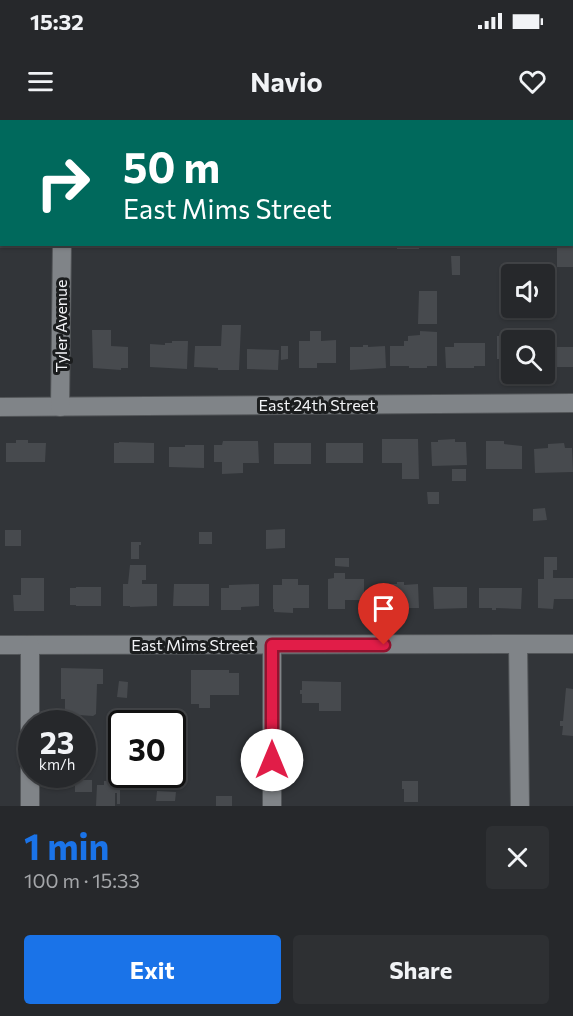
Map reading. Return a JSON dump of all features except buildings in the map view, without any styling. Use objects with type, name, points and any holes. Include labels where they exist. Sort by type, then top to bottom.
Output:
[{"type":"street","name":"Tyler Avenue","points":[[60,407],[62,246]]},
{"type":"street","name":"East 24th Street","points":[[0,407],[573,404]]},
{"type":"street","name":"East Mims Street","points":[[0,645],[573,645]]},
{"type":"street","points":[[30,645],[30,806]]},
{"type":"street","points":[[272,645],[272,806]]},
{"type":"street","points":[[518,645],[520,806]]},
{"type":"route","points":[[272,760],[272,645],[384,645]]}]
